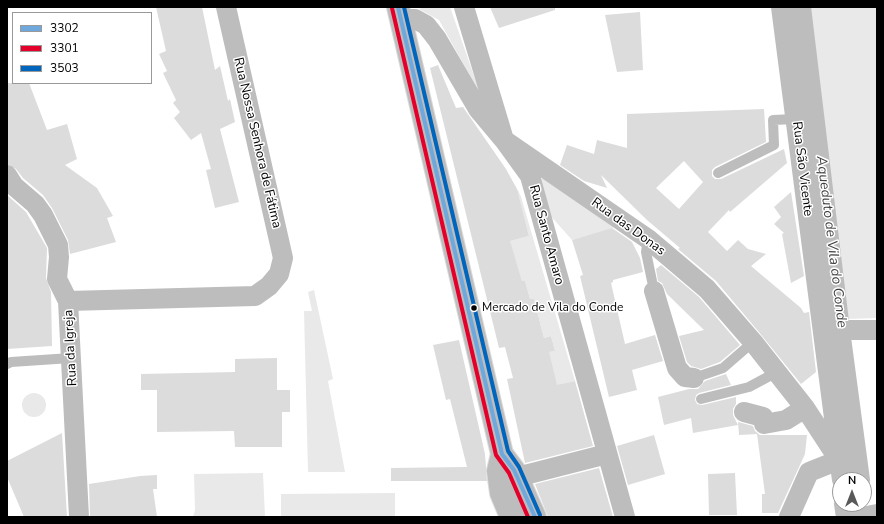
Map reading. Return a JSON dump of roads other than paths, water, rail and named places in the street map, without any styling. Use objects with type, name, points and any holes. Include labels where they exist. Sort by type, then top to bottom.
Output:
[{"type":"main road","points":[[400,13],[502,454],[514,470],[535,517]]},
{"type":"main road","points":[[502,454],[498,470],[501,493],[511,517]]},
{"type":"street","name":"Rua Nossa Senhora de Fátima","points":[[68,301],[255,296],[269,286],[279,274],[283,258],[226,7]]},
{"type":"street","name":"Rua Santo Amaro","points":[[464,7],[504,140],[530,176],[625,517]]},
{"type":"street","name":"Rua São Vicente","points":[[781,7],[795,119],[831,331]]},
{"type":"street","name":"Rua São Vicente","points":[[800,7],[831,331]]},
{"type":"street","name":"Rua das Donas","points":[[400,13],[426,25],[437,39],[478,109],[504,140],[645,250],[707,289],[777,372],[805,408],[840,460]]},
{"type":"street","name":"Rua da Igreja","points":[[9,184],[35,204],[53,232],[59,257],[57,279],[68,301],[79,517]]},
{"type":"street","points":[[653,286],[677,368],[685,377],[694,378]]},
{"type":"street","points":[[831,331],[877,330]]},
{"type":"street","points":[[831,331],[841,472]]},
{"type":"street","points":[[831,331],[858,472]]},
{"type":"street","points":[[744,412],[763,417],[764,424],[786,420],[805,408]]},
{"type":"street","points":[[517,476],[607,454]]},
{"type":"street","points":[[789,517],[809,472],[840,460]]},
{"type":"street","points":[[863,517],[877,514]]},
{"type":"lane","points":[[718,173],[774,145],[773,120],[795,119]]},
{"type":"lane","points":[[645,250],[653,286]]},
{"type":"lane","points":[[694,378],[723,368],[753,342]]},
{"type":"lane","points":[[7,364],[11,362],[71,358]]},
{"type":"lane","points":[[701,399],[749,387],[777,372]]},
{"type":"place","name":"Mercado de Vila do Conde","points":[[474,308]]},
{"type":"water label","name":"Aqueduto de Vila do Conde","points":[[831,242]]}]
